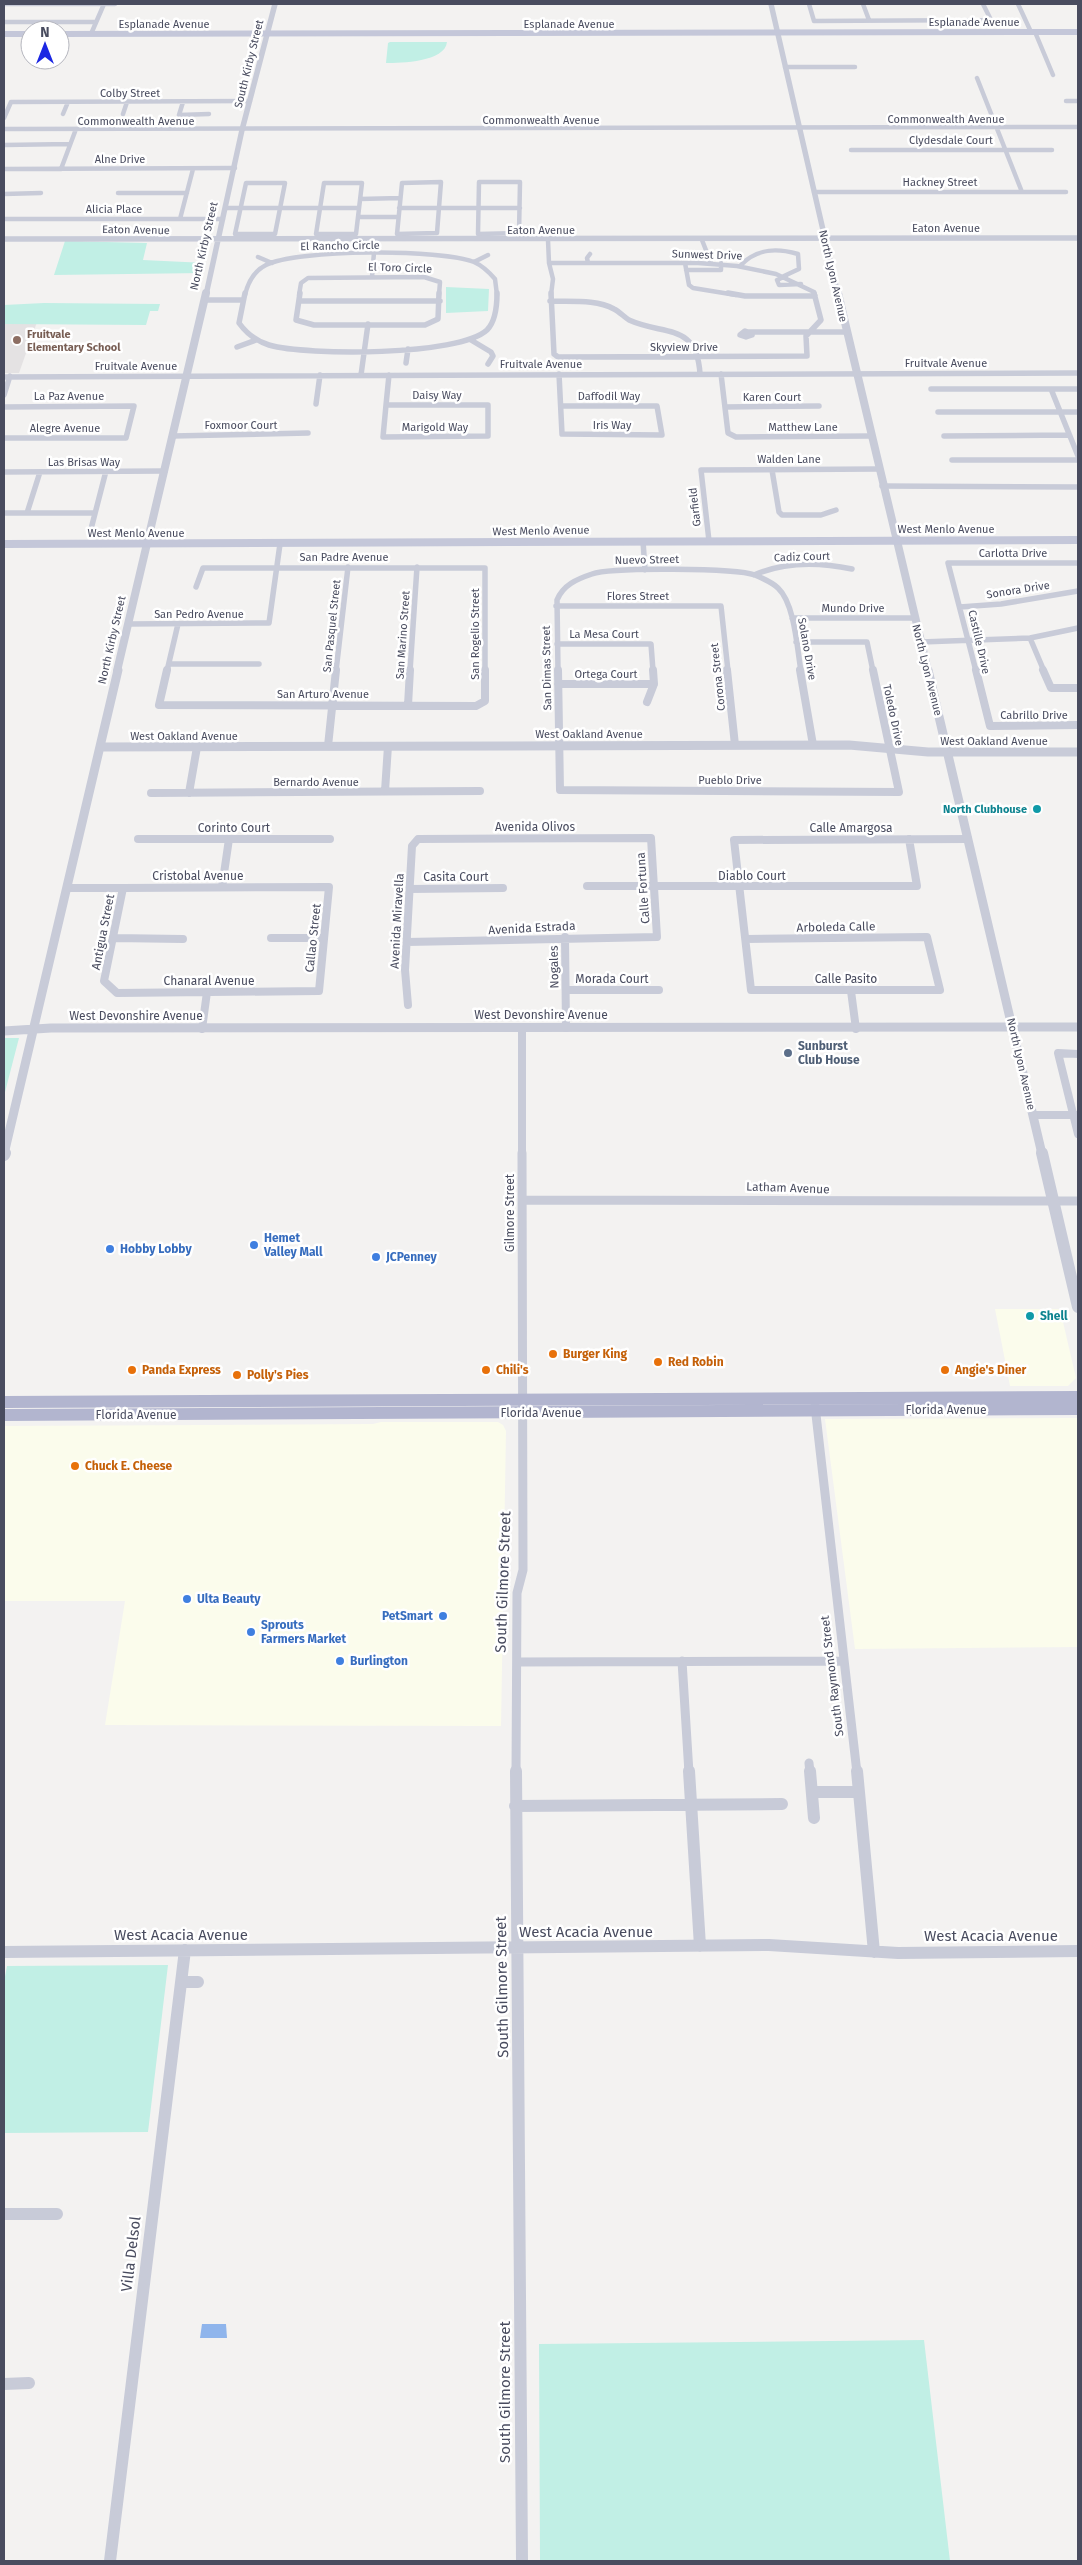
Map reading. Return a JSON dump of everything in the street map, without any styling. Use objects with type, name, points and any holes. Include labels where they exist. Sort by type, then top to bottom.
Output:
[{"type":"main road","name":"Esplanade Avenue","points":[[70,34],[1078,32]]},
{"type":"main road","points":[[4,34],[20,34]]},
{"type":"main road","name":"West Menlo Avenue","points":[[4,544],[1078,540]]},
{"type":"main road","name":"Florida Avenue","points":[[4,1415],[188,1414],[521,1406],[815,1404],[1078,1397]]},
{"type":"main road","points":[[79,1415],[110,1409],[184,1408],[208,1400]]},
{"type":"main road","points":[[188,1414],[222,1406],[314,1405],[332,1400]]},
{"type":"main road","name":"Florida Avenue","points":[[4,1402],[332,1400],[521,1406]]},
{"type":"main road","name":"Florida Avenue","points":[[815,1404],[1078,1409]]},
{"type":"street","points":[[4,4],[114,4]]},
{"type":"street","points":[[92,34],[104,4]]},
{"type":"street","name":"South Kirby Street","points":[[242,130],[275,4]]},
{"type":"street","name":"North Lyon Avenue","points":[[772,4],[846,334],[948,752],[1078,1307]]},
{"type":"street","points":[[809,4],[814,20],[991,20],[983,4]]},
{"type":"street","points":[[863,4],[869,20]]},
{"type":"street","points":[[1018,4],[1054,75]]},
{"type":"street","points":[[4,22],[96,22]]},
{"type":"street","points":[[785,67],[855,67]]},
{"type":"street","points":[[977,78],[1022,192]]},
{"type":"street","points":[[1066,101],[1078,101]]},
{"type":"street","name":"Colby Street","points":[[4,118],[11,102],[250,102]]},
{"type":"street","points":[[63,114],[68,102]]},
{"type":"street","points":[[123,114],[127,102]]},
{"type":"street","points":[[183,102],[179,114],[210,114]]},
{"type":"street","name":"Commonwealth Avenue","points":[[4,130],[1078,127]]},
{"type":"street","points":[[60,169],[76,129]]},
{"type":"street","name":"North Kirby Street","points":[[4,1156],[205,300],[242,130]]},
{"type":"street","points":[[4,145],[70,144]]},
{"type":"street","name":"Clydesdale Court","points":[[851,150],[1052,150]]},
{"type":"street","name":"Alne Drive","points":[[4,169],[235,168]]},
{"type":"street","points":[[180,219],[194,169]]},
{"type":"street","points":[[362,182],[360,198],[356,234],[316,234],[324,183],[362,182]]},
{"type":"street","points":[[441,182],[438,208],[437,234],[397,234],[402,183],[441,182]]},
{"type":"street","points":[[479,182],[520,182],[520,208],[519,233],[478,234],[479,182]]},
{"type":"street","points":[[246,183],[285,183],[280,208],[276,234],[235,234],[246,183]]},
{"type":"street","name":"Hackney Street","points":[[814,192],[1066,192]]},
{"type":"street","points":[[4,194],[41,193]]},
{"type":"street","points":[[118,193],[187,193]]},
{"type":"street","points":[[360,198],[400,198]]},
{"type":"street","points":[[226,208],[359,208]]},
{"type":"street","points":[[399,208],[520,208]]},
{"type":"street","points":[[358,217],[398,217]]},
{"type":"street","name":"Alicia Place","points":[[4,219],[224,218]]},
{"type":"street","name":"Eaton Avenue","points":[[4,239],[705,242],[824,239],[1078,238]]},
{"type":"street","points":[[372,277],[375,240]]},
{"type":"street","points":[[548,240],[549,263],[553,279],[550,300],[601,303],[614,309],[629,320],[678,333],[692,343],[696,357],[699,359],[700,374]]},
{"type":"street","points":[[705,242],[711,263]]},
{"type":"street","points":[[741,265],[748,257],[761,252],[782,250],[798,254],[799,269],[777,280],[779,285],[801,284]]},
{"type":"street","points":[[588,263],[587,258],[590,254]]},
{"type":"street","name":"El Rancho Circle","points":[[314,255],[445,255],[474,262],[487,270],[495,279],[496,285],[493,322],[485,332],[471,340],[434,348],[292,349],[256,340],[244,331],[239,323],[246,283],[251,275],[272,262],[314,255]]},
{"type":"street","points":[[474,262],[488,255]]},
{"type":"street","points":[[258,256],[272,262]]},
{"type":"street","name":"Sunwest Drive","points":[[549,263],[656,260],[741,265],[785,276],[814,292],[815,296]]},
{"type":"street","points":[[685,263],[689,285],[693,288],[744,296],[815,296],[821,320],[807,334]]},
{"type":"street","points":[[686,270],[721,270],[721,263]]},
{"type":"street","name":"El Toro Circle","points":[[372,277],[424,277],[438,279],[440,282],[438,319],[425,324],[301,323],[296,320],[301,283],[308,278],[372,277]]},
{"type":"street","points":[[205,300],[242,300]]},
{"type":"street","points":[[299,301],[440,300]]},
{"type":"street","name":"Skyview Drive","points":[[550,300],[554,354],[560,358],[807,356],[807,334]]},
{"type":"street","points":[[361,375],[368,324]]},
{"type":"street","points":[[749,334],[846,334]]},
{"type":"street","points":[[237,347],[256,340]]},
{"type":"street","points":[[471,340],[491,352],[493,356],[488,364]]},
{"type":"street","points":[[406,363],[408,349]]},
{"type":"street","points":[[692,374],[691,359],[696,357]]},
{"type":"street","name":"Fruitvale Avenue","points":[[7,376],[1078,373]]},
{"type":"street","points":[[559,374],[562,434]]},
{"type":"street","points":[[721,374],[725,407]]},
{"type":"street","points":[[316,404],[320,375]]},
{"type":"street","points":[[383,437],[389,375]]},
{"type":"street","points":[[4,395],[7,376]]},
{"type":"street","points":[[1052,389],[1078,456]]},
{"type":"street","points":[[931,390],[1078,389]]},
{"type":"street","name":"Daisy Way","points":[[386,405],[488,405],[488,436]]},
{"type":"street","name":"La Paz Avenue","points":[[4,406],[134,406],[126,438]]},
{"type":"street","name":"Daffodil Way","points":[[560,406],[657,406],[662,435]]},
{"type":"street","name":"Karen Court","points":[[725,407],[819,406]]},
{"type":"street","name":"Matthew Lane","points":[[725,407],[728,433],[736,437],[870,436]]},
{"type":"street","points":[[938,412],[1078,412]]},
{"type":"street","name":"Foxmoor Court","points":[[173,436],[308,433]]},
{"type":"street","name":"Iris Way","points":[[562,434],[662,435]]},
{"type":"street","points":[[944,436],[1069,435]]},
{"type":"street","name":"Marigold Way","points":[[383,437],[488,436]]},
{"type":"street","name":"Alegre Avenue","points":[[4,438],[126,438]]},
{"type":"street","points":[[952,460],[1078,460]]},
{"type":"street","name":"Walden Lane","points":[[700,470],[878,469]]},
{"type":"street","name":"Garfield","points":[[700,470],[709,541]]},
{"type":"street","points":[[772,470],[779,512],[789,516],[821,515],[836,510]]},
{"type":"street","name":"Las Brisas Way","points":[[4,472],[165,471]]},
{"type":"street","points":[[27,513],[40,472]]},
{"type":"street","points":[[90,529],[106,472]]},
{"type":"street","points":[[882,486],[1078,487]]},
{"type":"street","points":[[4,513],[94,513]]},
{"type":"street","points":[[642,541],[644,570]]},
{"type":"street","points":[[276,568],[280,544]]},
{"type":"street","name":"Carlotta Drive","points":[[948,563],[1078,563]]},
{"type":"street","name":"Castille Drive","points":[[948,563],[990,726]]},
{"type":"street","name":"Cadiz Court","points":[[754,575],[767,568],[789,566],[836,565],[852,569]]},
{"type":"street","name":"San Pasquel Street","points":[[328,746],[348,567]]},
{"type":"street","name":"San Marino Street","points":[[408,704],[417,567]]},
{"type":"street","name":"San Padre Avenue","points":[[196,587],[203,568],[485,568]]},
{"type":"street","name":"San Pedro Avenue","points":[[129,624],[269,623],[276,568]]},
{"type":"street","name":"San Rogelio Street","points":[[485,568],[485,701]]},
{"type":"street","name":"Nuevo Street","points":[[556,606],[560,592],[567,585],[588,576],[614,570],[728,571],[754,575]]},
{"type":"street","name":"Solano Drive","points":[[754,575],[778,588],[789,603],[813,745]]},
{"type":"street","name":"Sonora Drive","points":[[960,607],[1000,604],[1078,590]]},
{"type":"street","name":"Flores Street","points":[[556,606],[721,606]]},
{"type":"street","name":"San Dimas Street","points":[[556,606],[560,790]]},
{"type":"street","name":"Corona Street","points":[[721,606],[735,745]]},
{"type":"street","name":"Mundo Drive","points":[[792,618],[915,618]]},
{"type":"street","points":[[178,624],[169,664],[259,664]]},
{"type":"street","points":[[921,642],[967,642],[1030,638],[1078,628]]},
{"type":"street","points":[[1030,638],[1051,688],[1078,688]]},
{"type":"street","name":"Toledo Drive","points":[[796,642],[867,642],[899,792]]},
{"type":"street","name":"La Mesa Court","points":[[557,644],[651,644],[654,684]]},
{"type":"street","name":"San Arturo Avenue","points":[[169,664],[159,705],[408,704],[476,706],[485,701]]},
{"type":"street","name":"Ortega Court","points":[[558,684],[654,684]]},
{"type":"street","points":[[647,702],[654,684]]},
{"type":"street","name":"Cabrillo Drive","points":[[990,726],[1078,725]]},
{"type":"street","name":"West Oakland Avenue","points":[[100,747],[813,745],[948,752],[1078,752]]},
{"type":"street","points":[[385,792],[388,746]]},
{"type":"street","points":[[189,792],[197,747]]},
{"type":"street","name":"Pueblo Drive","points":[[560,790],[899,792]]},
{"type":"street","name":"Bernardo Avenue","points":[[151,793],[480,791]]},
{"type":"street","name":"Avenida Olivos","points":[[418,839],[651,838]]},
{"type":"street","name":"Calle Fortuna","points":[[651,838],[657,937]]},
{"type":"street","points":[[222,888],[229,839]]},
{"type":"street","name":"Corinto Court","points":[[138,840],[330,839]]},
{"type":"street","name":"Avenida Miravella","points":[[408,1005],[407,942],[412,846],[418,839]]},
{"type":"street","name":"Diablo Court","points":[[588,886],[917,886],[909,839]]},
{"type":"street","name":"Calle Amargosa","points":[[734,840],[968,839]]},
{"type":"street","points":[[734,840],[746,939]]},
{"type":"street","name":"Cristobal Avenue","points":[[67,888],[329,887]]},
{"type":"street","name":"Callao Street","points":[[319,991],[329,887]]},
{"type":"street","name":"Antigua Street","points":[[104,981],[123,888]]},
{"type":"street","name":"Casita Court","points":[[410,889],[503,888]]},
{"type":"street","name":"Avenida Estrada","points":[[407,942],[500,941],[565,937],[657,937]]},
{"type":"street","name":"Nogales","points":[[565,937],[566,1028]]},
{"type":"street","name":"Arboleda Calle","points":[[746,939],[927,937],[940,990]]},
{"type":"street","points":[[114,938],[183,939]]},
{"type":"street","points":[[271,938],[324,938]]},
{"type":"street","name":"Calle Pasito","points":[[746,939],[751,990],[940,990]]},
{"type":"street","name":"Chanaral Avenue","points":[[104,981],[117,993],[319,991]]},
{"type":"street","name":"Morada Court","points":[[566,990],[659,990]]},
{"type":"street","points":[[851,991],[856,1029]]},
{"type":"street","points":[[202,1029],[207,992]]},
{"type":"street","name":"West Devonshire Avenue","points":[[4,1031],[1078,1027]]},
{"type":"street","name":"Gilmore Street","points":[[521,1406],[522,1028]]},
{"type":"street","points":[[1078,1054],[1058,1053],[1076,1115],[1078,1134]]},
{"type":"street","points":[[1033,1115],[1076,1115]]},
{"type":"street","name":"Latham Avenue","points":[[523,1200],[1078,1201]]},
{"type":"street","name":"South Raymond Street","points":[[815,1404],[859,1792],[874,1952]]},
{"type":"street","name":"South Gilmore Street","points":[[521,1406],[523,1570],[517,1593],[515,1806],[519,1948],[522,2561]]},
{"type":"street","points":[[682,1661],[700,1946]]},
{"type":"street","points":[[517,1662],[844,1661]]},
{"type":"street","points":[[809,1763],[814,1818]]},
{"type":"street","points":[[812,1792],[859,1792]]},
{"type":"street","points":[[515,1806],[782,1804]]},
{"type":"street","name":"West Acacia Avenue","points":[[4,1952],[797,1945],[828,1950],[874,1952],[1078,1951]]},
{"type":"street","name":"Villa Delsol","points":[[110,2561],[185,1950]]},
{"type":"street","points":[[181,1982],[198,1982]]},
{"type":"street","points":[[4,2214],[57,2214]]},
{"type":"street","points":[[4,2384],[29,2383]]},
{"type":"shaded area","name":"Fruitvale Elementary School","points":[[4,305],[43,305],[19,373],[4,373]]},
{"type":"shaded area","points":[[995,1309],[1060,1309],[1076,1378],[1068,1386],[1010,1386]]},
{"type":"shaded area","points":[[1078,1418],[1078,1647],[855,1649],[825,1419]]},
{"type":"shaded area","points":[[381,1422],[498,1422],[503,1425],[506,1431],[501,1726],[105,1725],[125,1601],[4,1601],[4,1426],[373,1424]]},
{"type":"green space","points":[[447,42],[439,54],[431,57],[411,62],[386,63],[388,43]]},
{"type":"green space","points":[[65,241],[147,243],[143,260],[206,263],[203,273],[54,275]]},
{"type":"green space","points":[[446,287],[489,289],[488,311],[446,313]]},
{"type":"green space","points":[[44,303],[160,304],[158,311],[150,311],[146,325],[4,324],[4,305]]},
{"type":"green space","points":[[4,1038],[19,1038],[4,1096]]},
{"type":"green space","points":[[168,1965],[148,2132],[4,2133],[4,1982],[7,1966]]},
{"type":"green space","points":[[924,2340],[950,2561],[540,2561],[539,2344]]},
{"type":"water","points":[[202,2324],[226,2324],[227,2338],[200,2338]]},
{"type":"place","name":"Fruitvale Elementary School","points":[[17,340]]},
{"type":"place","name":"North Clubhouse","points":[[1037,809]]},
{"type":"place","name":"Sunburst Club House","points":[[788,1053]]},
{"type":"place","name":"Hemet Valley Mall","points":[[254,1245]]},
{"type":"place","name":"Hobby Lobby","points":[[110,1249]]},
{"type":"place","name":"JCPenney","points":[[376,1257]]},
{"type":"place","name":"Shell","points":[[1030,1316]]},
{"type":"place","name":"Burger King","points":[[553,1354]]},
{"type":"place","name":"Red Robin","points":[[658,1362]]},
{"type":"place","name":"Panda Express","points":[[132,1370]]},
{"type":"place","name":"Chili's","points":[[486,1370]]},
{"type":"place","name":"Angie's Diner","points":[[945,1370]]},
{"type":"place","name":"Polly's Pies","points":[[237,1375]]},
{"type":"place","name":"Chuck E. Cheese","points":[[75,1466]]},
{"type":"place","name":"Ulta Beauty","points":[[187,1599]]},
{"type":"place","name":"PetSmart","points":[[443,1616]]},
{"type":"place","name":"Sprouts Farmers Market","points":[[251,1632]]},
{"type":"place","name":"Burlington","points":[[340,1661]]}]
